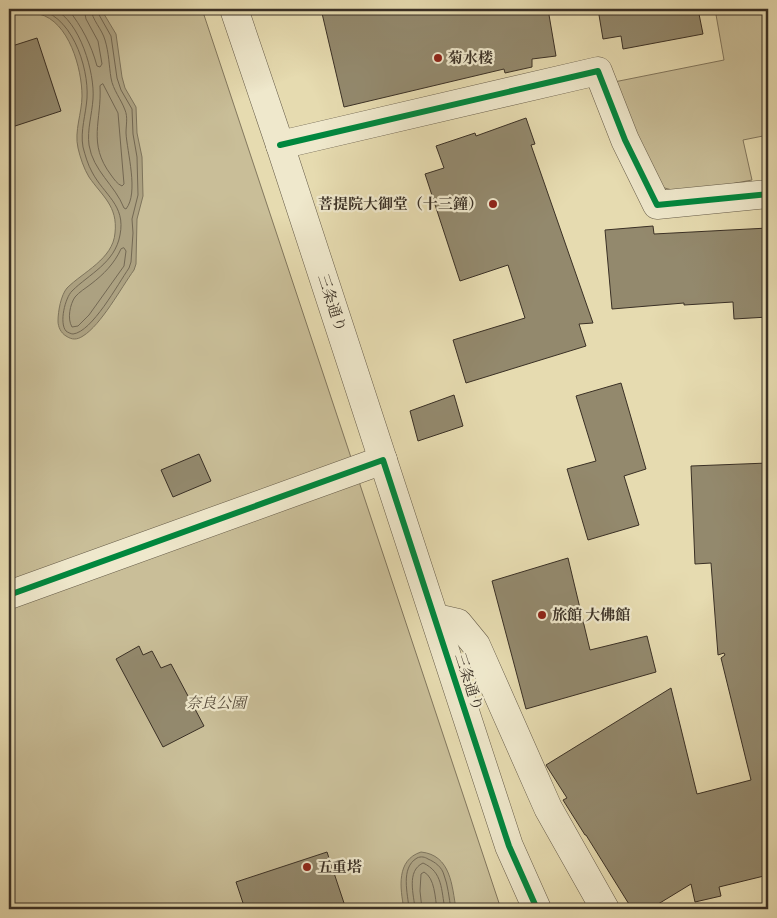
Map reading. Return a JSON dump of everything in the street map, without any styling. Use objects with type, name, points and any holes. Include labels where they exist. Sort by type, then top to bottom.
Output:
[{"type":"street","name":"三条通り","points":[[234,9],[436,618],[509,846],[537,909]]},
{"type":"street","points":[[280,145],[598,71],[625,140],[657,205],[768,193]]},
{"type":"street","points":[[9,595],[383,460]]},
{"type":"street","points":[[436,618],[458,623],[476,645],[548,808],[605,909]]},
{"type":"green space","name":"奈良公園","points":[[9,9],[202,9],[501,909],[9,909]]},
{"type":"green space","points":[[715,9],[768,9],[768,135],[743,140],[752,180],[683,193],[661,187],[632,131],[614,82],[724,60]]},
{"type":"water","points":[[9,9],[101,9],[116,34],[125,88],[136,107],[137,133],[142,157],[143,196],[137,219],[136,264],[134,270],[97,324],[77,339],[66,336],[59,328],[59,308],[67,288],[103,258],[109,250],[115,233],[114,216],[112,208],[87,174],[79,152],[77,135],[82,102],[80,73],[66,36],[49,18],[31,13],[9,15]]},
{"type":"water","points":[[421,852],[431,854],[444,865],[451,882],[456,909],[404,909],[401,884],[404,868],[407,861]]},
{"type":"building","name":"菊水楼","points":[[321,9],[548,9],[556,56],[532,59],[532,67],[505,73],[504,69],[344,107]]},
{"type":"building","points":[[598,9],[698,9],[703,34],[623,49],[621,36],[603,39]]},
{"type":"building","points":[[37,38],[61,111],[9,128],[9,47]]},
{"type":"building","points":[[526,118],[535,144],[531,145],[593,323],[579,324],[586,346],[466,383],[453,340],[525,318],[508,265],[460,281],[425,174],[444,168],[436,146],[475,133],[476,136]]},
{"type":"building","points":[[653,226],[654,234],[768,228],[768,317],[734,319],[733,302],[684,305],[684,303],[612,309],[605,230]]},
{"type":"building","points":[[621,383],[646,469],[624,476],[639,525],[588,540],[567,469],[596,461],[576,396]]},
{"type":"building","points":[[454,395],[463,426],[418,441],[410,411]]},
{"type":"building","points":[[199,454],[211,481],[173,497],[161,470]]},
{"type":"building","points":[[768,463],[768,875],[719,887],[721,896],[695,902],[691,884],[650,909],[632,909],[563,800],[567,798],[546,765],[671,688],[697,794],[751,780],[721,658],[725,655],[724,653],[718,655],[711,563],[695,564],[691,466]]},
{"type":"building","name":"旅館 大佛館","points":[[568,558],[590,650],[647,636],[656,672],[526,709],[492,581]]},
{"type":"building","points":[[139,646],[143,655],[152,651],[161,668],[171,664],[204,726],[163,747],[116,659]]},
{"type":"building","name":"五重塔","points":[[327,852],[346,909],[245,909],[236,882]]},
{"type":"cycle path","points":[[280,145],[598,71],[625,140],[657,205],[768,194]]},
{"type":"cycle path","points":[[9,595],[383,460],[509,846],[537,909]]},
{"type":"place","name":"菊水楼","points":[[438,58]]},
{"type":"place","name":"菩提院大御堂（十三鐘）","points":[[493,204]]},
{"type":"place","name":"旅館 大佛館","points":[[542,615]]},
{"type":"place","name":"五重塔","points":[[307,867]]}]
